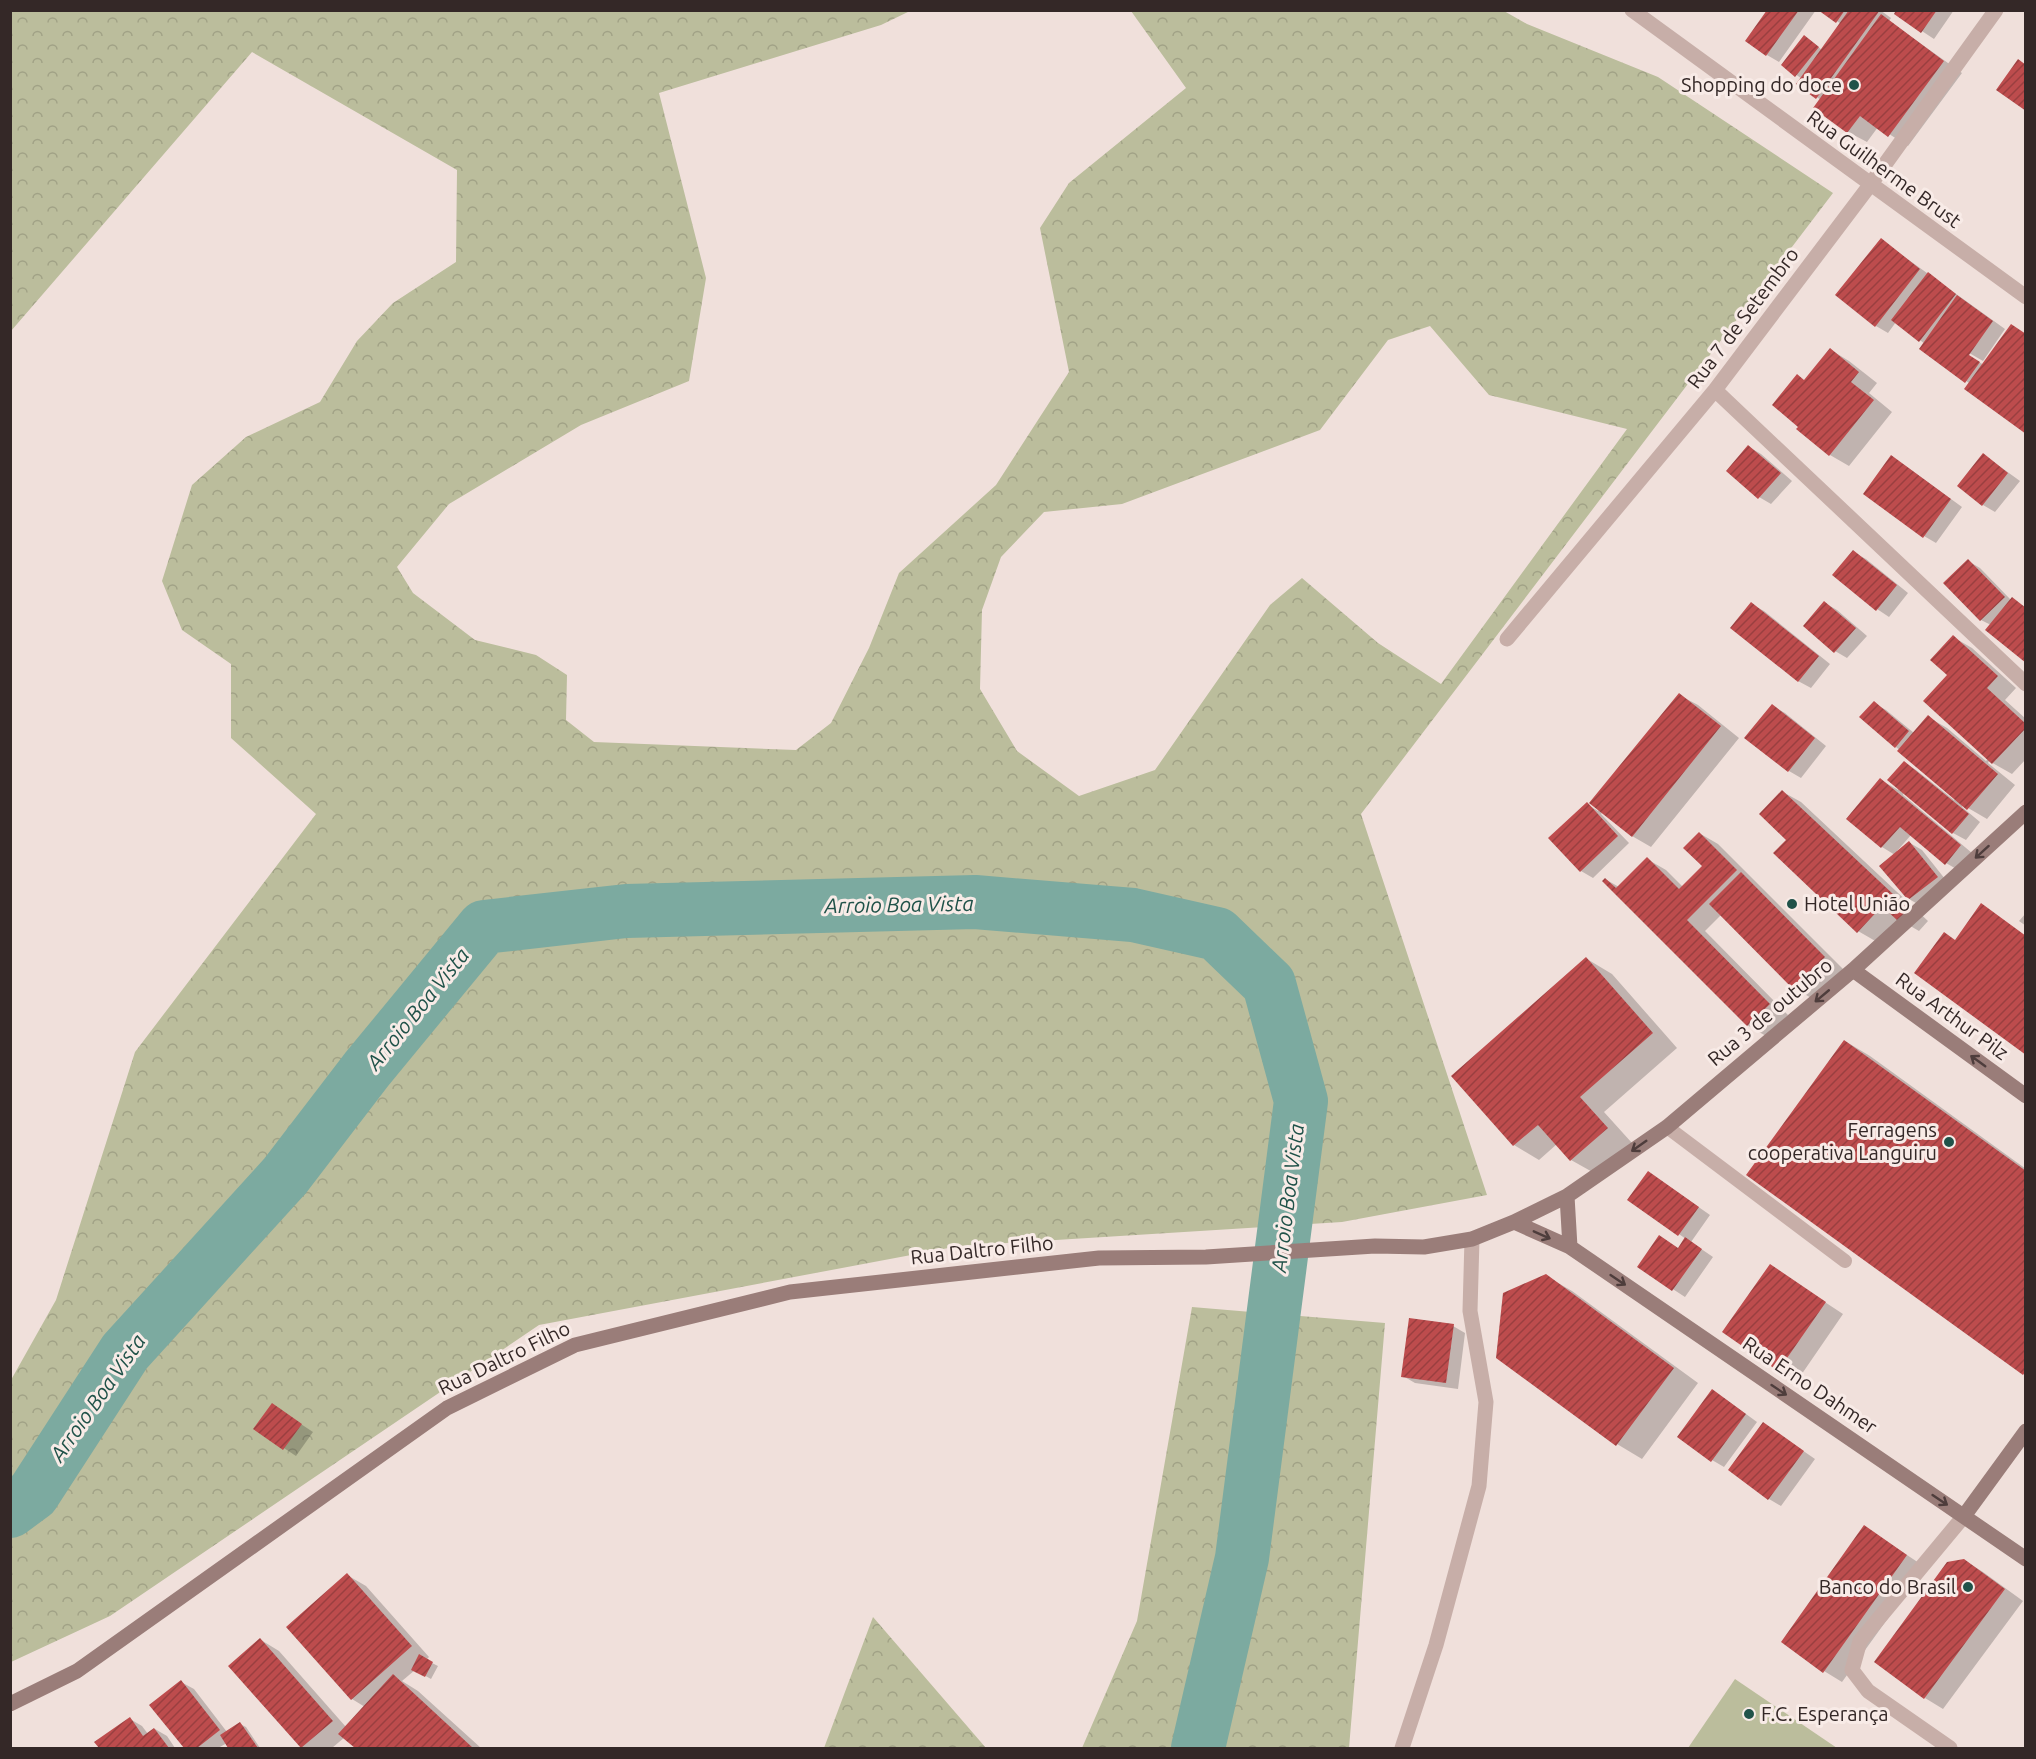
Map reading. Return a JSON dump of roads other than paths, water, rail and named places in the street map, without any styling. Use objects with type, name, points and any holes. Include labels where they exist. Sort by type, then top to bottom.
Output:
[{"type":"main road","name":"Rua 3 de outubro","points":[[1375,1246],[1424,1247],[1472,1239],[1514,1222],[1567,1196],[1667,1127],[1853,970],[2025,812]]},
{"type":"main road","name":"Rua Arthur Pilz","points":[[1853,970],[2025,1096]]},
{"type":"main road","points":[[1567,1196],[1570,1247]]},
{"type":"main road","name":"Rua Erno Dahmer","points":[[1514,1222],[1570,1247],[2025,1559]]},
{"type":"main road","name":"Rua Daltro Filho","points":[[10,1704],[77,1671],[447,1408],[575,1345],[790,1292],[1099,1258],[1206,1257],[1375,1246]]},
{"type":"main road","points":[[1964,1516],[2025,1431]]},
{"type":"street","name":"Rua Guilherme Brust","points":[[1632,10],[2025,297]]},
{"type":"street","name":"Rua 7 de Setembro","points":[[1507,639],[1715,390],[1870,185],[1996,10]]},
{"type":"street","points":[[1715,390],[2025,684]]},
{"type":"street","points":[[1402,1749],[1436,1645],[1479,1486],[1486,1402],[1470,1311],[1472,1239]]},
{"type":"street","points":[[1950,1749],[1868,1691],[1852,1670],[1860,1641],[1964,1516]]},
{"type":"lane","points":[[1667,1127],[1845,1261]]},
{"type":"waterway","name":"Arroio Boa Vista","points":[[10,1511],[33,1494],[125,1352],[285,1176],[367,1069],[484,927],[626,911],[975,902],[1133,915],[1217,934],[1269,984],[1301,1101],[1242,1558],[1198,1748]]},
{"type":"place","name":"Shopping do doce","points":[[1854,85]]},
{"type":"place","name":"Hotel União","points":[[1792,904]]},
{"type":"place","name":"Ferragens cooperativa Languiru","points":[[1949,1142]]},
{"type":"place","name":"Banco do Brasil","points":[[1968,1587]]},
{"type":"place","name":"F.C. Esperança","points":[[1749,1714]]}]
